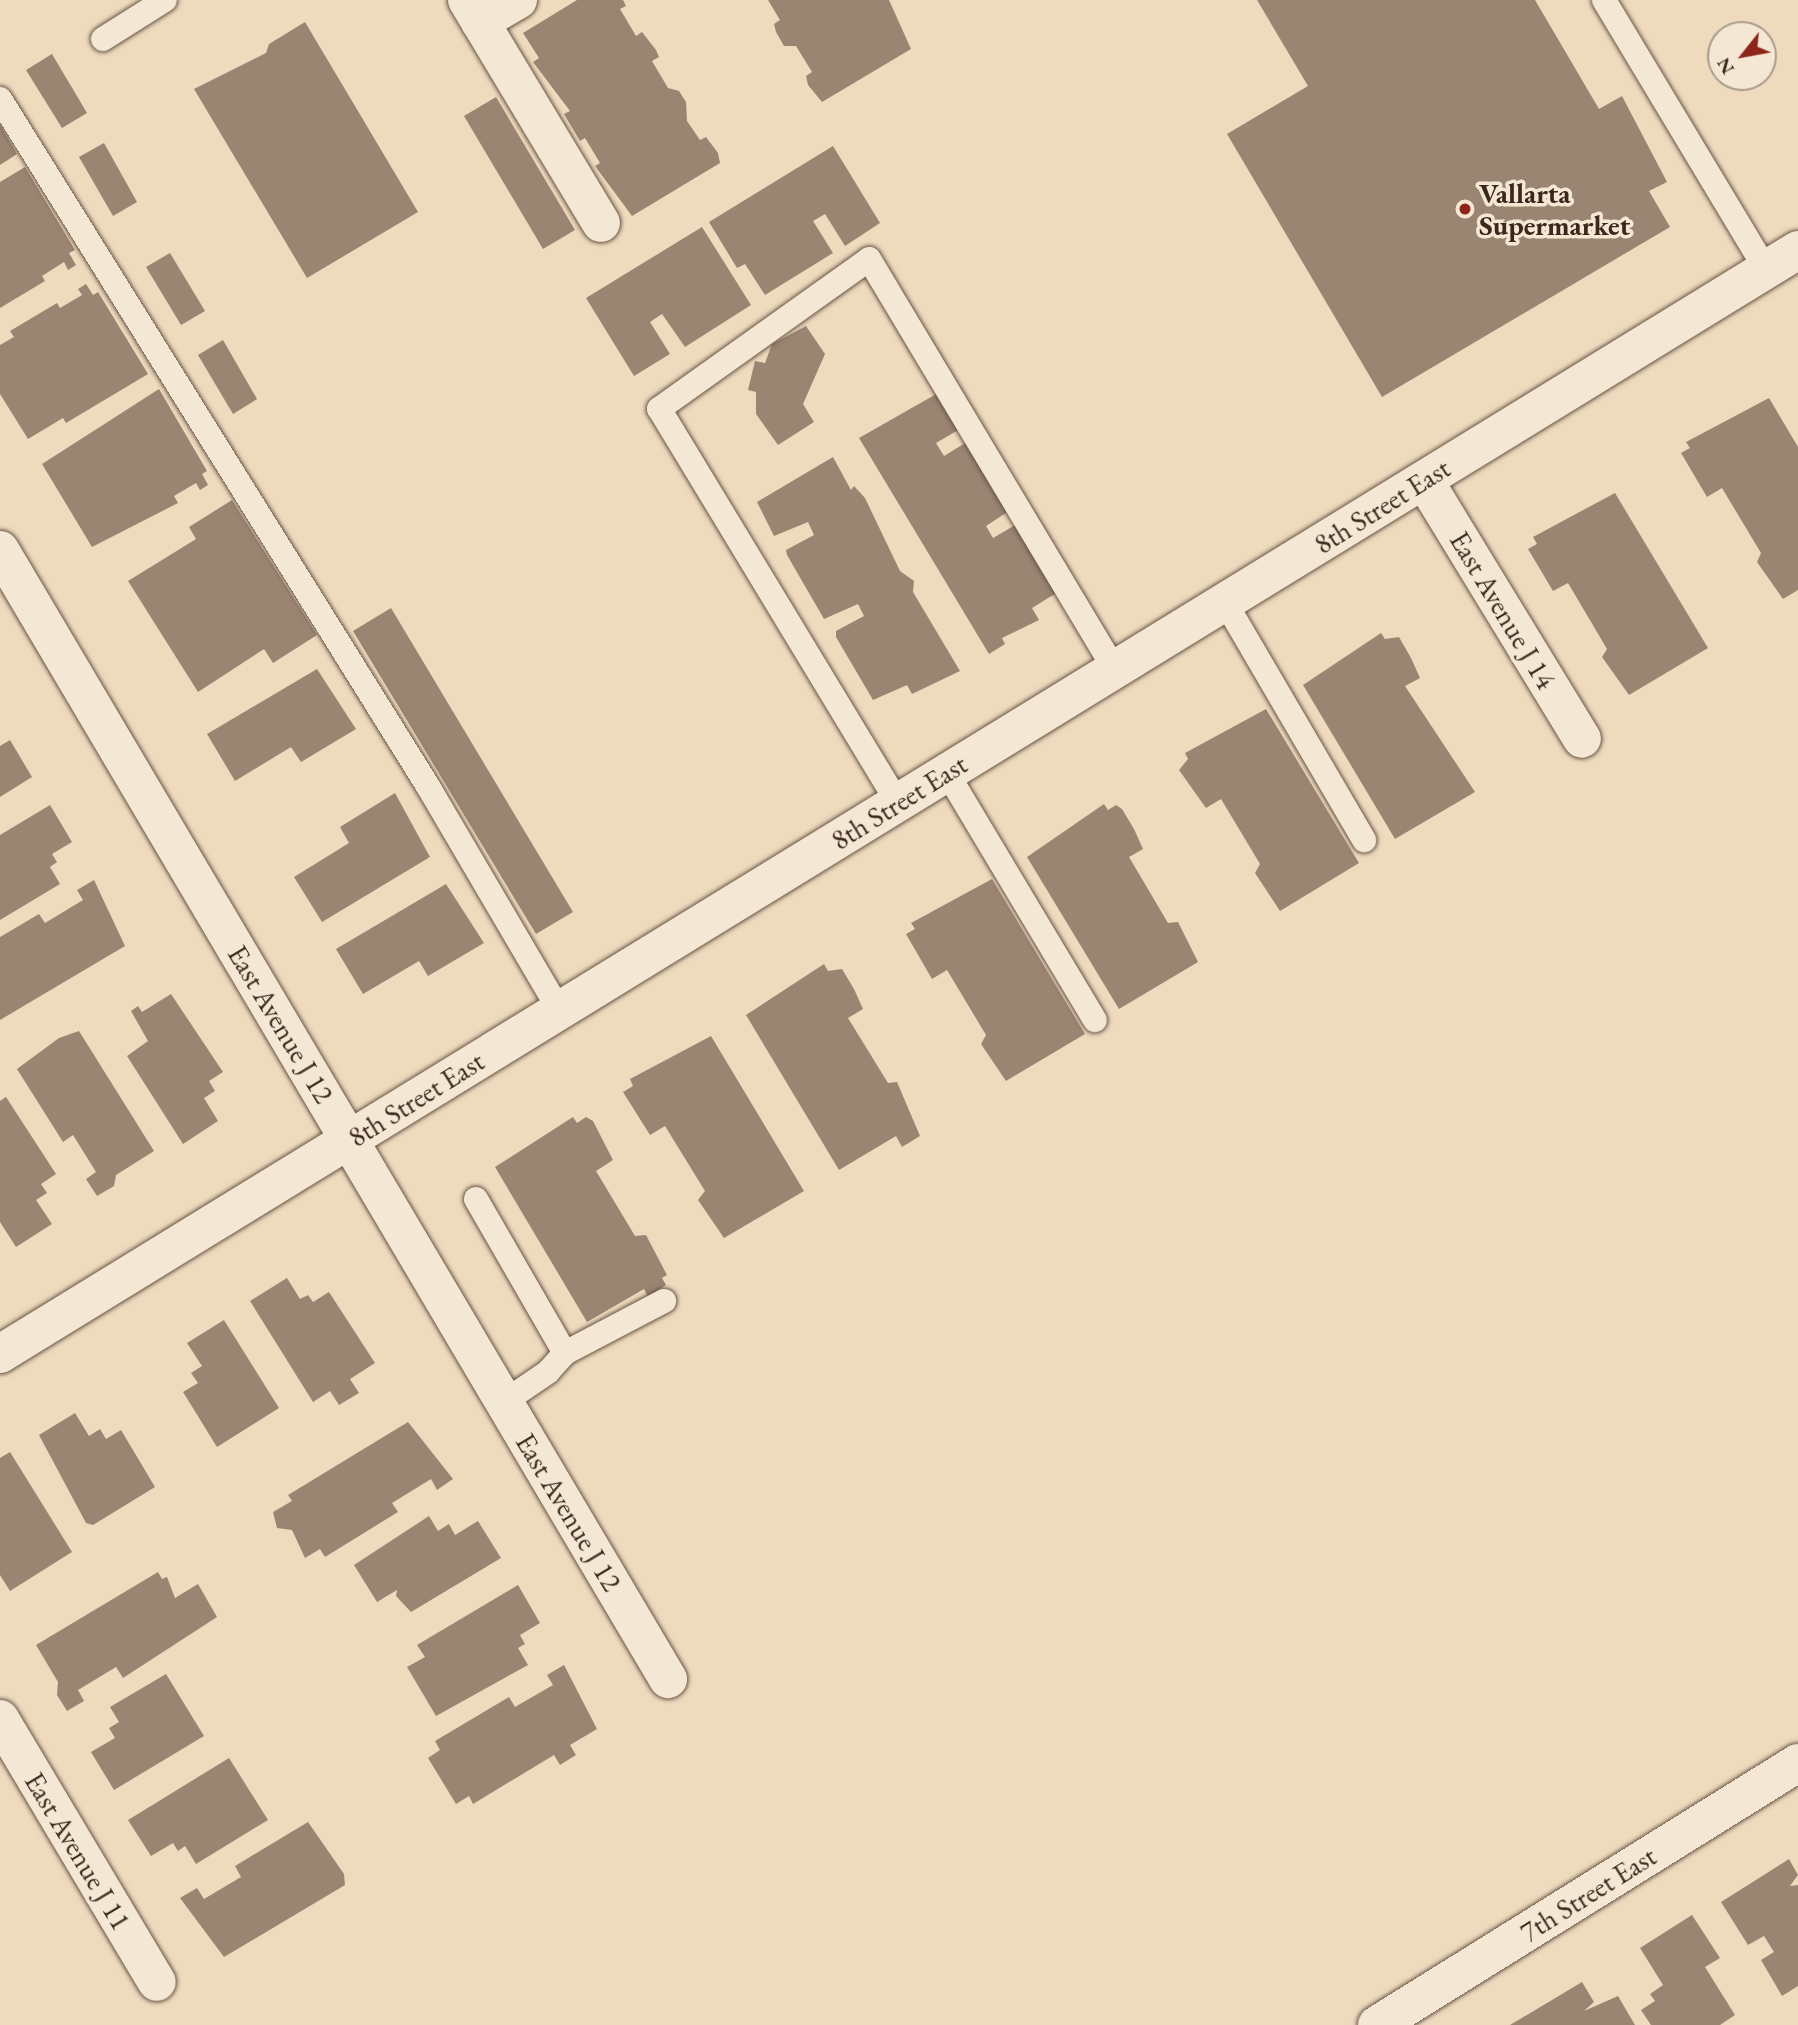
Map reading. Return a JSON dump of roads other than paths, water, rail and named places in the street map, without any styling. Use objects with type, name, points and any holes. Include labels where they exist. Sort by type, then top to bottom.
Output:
[{"type":"street","points":[[518,0],[474,11],[601,223]]},
{"type":"street","name":"8th Street East","points":[[0,1354],[1798,250]]},
{"type":"street","name":"East Avenue J 14","points":[[1424,480],[1582,739]]},
{"type":"street","name":"East Avenue J 12","points":[[0,550],[668,1679]]},
{"type":"street","name":"East Avenue J 11","points":[[0,1719],[157,1982]]},
{"type":"street","name":"7th Street East","points":[[1377,2025],[1798,1763]]},
{"type":"lane","points":[[103,39],[164,0]]},
{"type":"lane","points":[[1604,0],[1766,270]]},
{"type":"lane","points":[[0,99],[429,788],[560,1011]]},
{"type":"lane","points":[[898,803],[659,409],[869,259],[1115,670]]},
{"type":"lane","points":[[1225,603],[1364,840]]},
{"type":"lane","points":[[947,773],[1096,1020]]},
{"type":"lane","points":[[476,1199],[565,1353]]},
{"type":"lane","points":[[504,1402],[548,1372],[565,1353],[664,1301]]},
{"type":"place","name":"Vallarta Supermarket","points":[[1465,209]]}]
